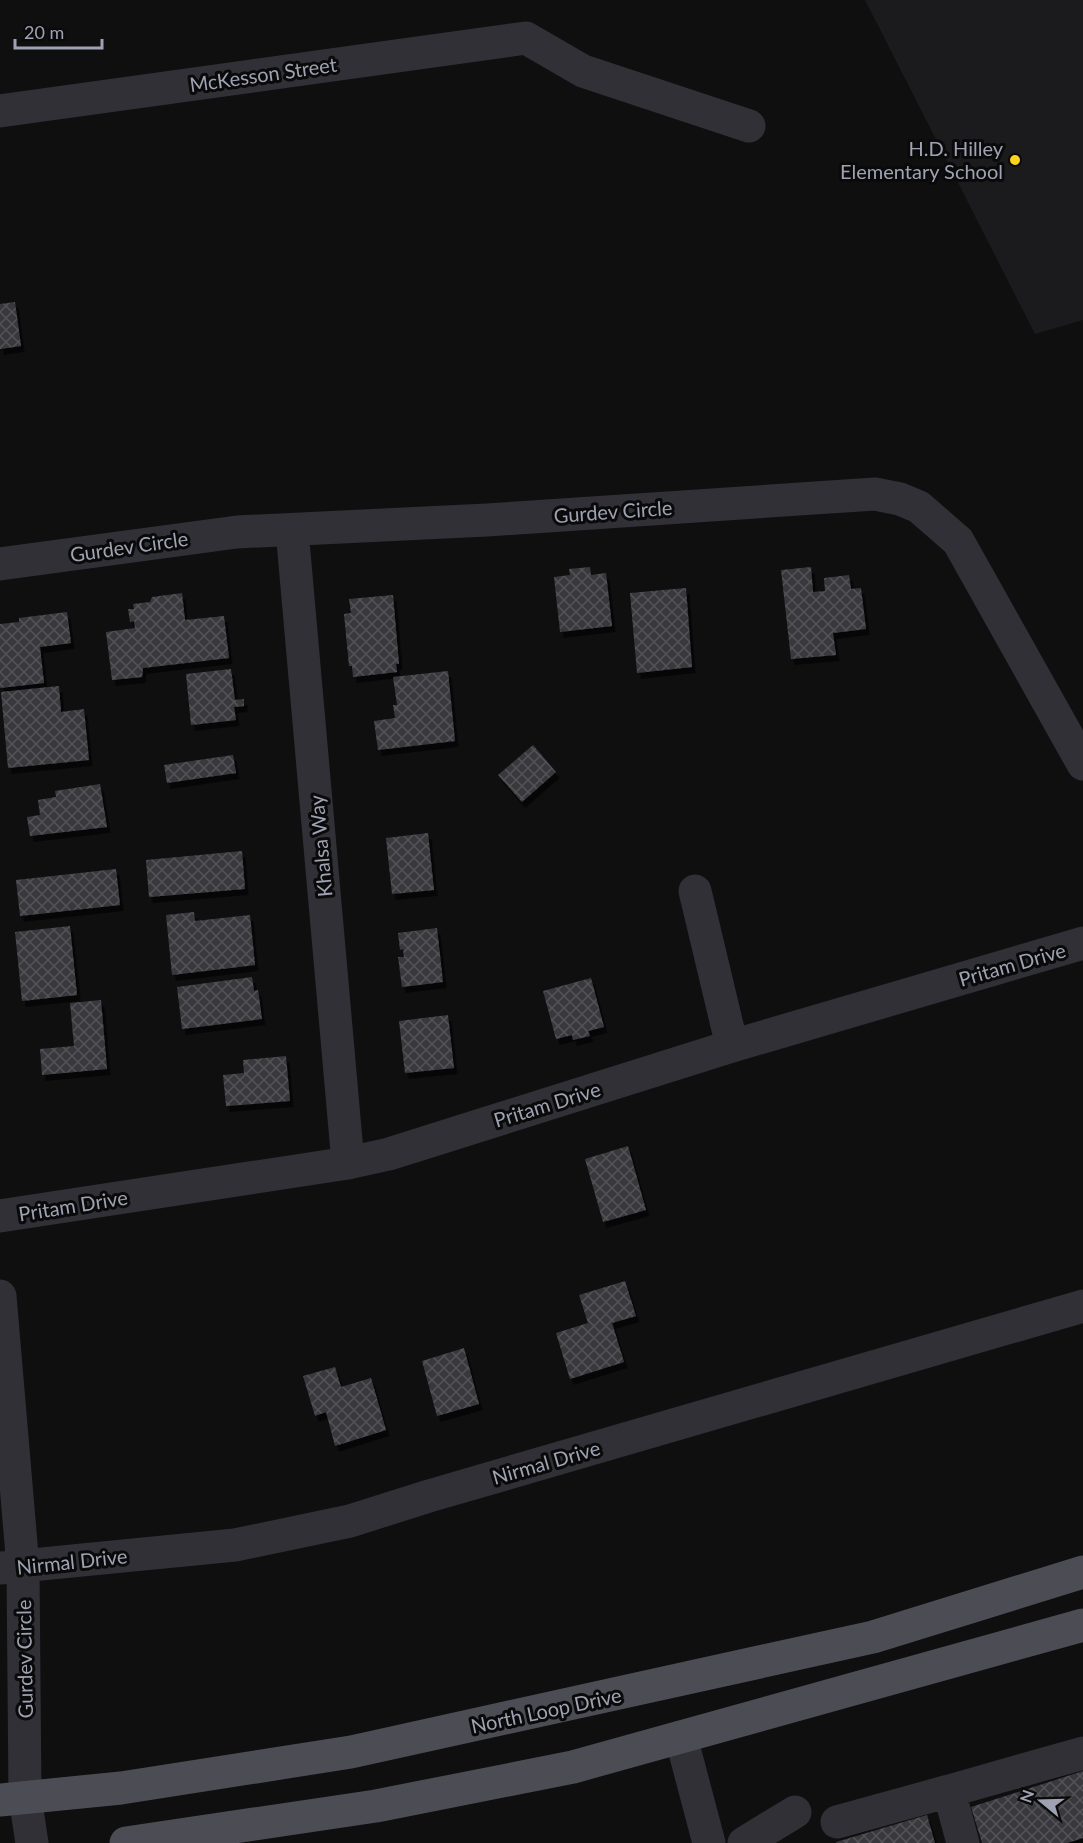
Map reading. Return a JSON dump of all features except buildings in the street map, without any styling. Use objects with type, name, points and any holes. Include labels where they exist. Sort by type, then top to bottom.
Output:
[{"type":"main road","name":"North Loop Drive","points":[[13,1798],[122,1788],[362,1750],[873,1637],[1083,1572]]},
{"type":"main road","points":[[126,1843],[376,1806],[573,1767],[1083,1625]]},
{"type":"street","name":"McKesson Street","points":[[0,111],[526,38],[583,70],[749,126]]},
{"type":"street","name":"Gurdev Circle","points":[[0,564],[237,532],[487,520],[874,494],[900,499],[919,507],[958,541],[1083,764]]},
{"type":"street","name":"Khalsa Way","points":[[292,530],[348,1163]]},
{"type":"street","points":[[695,891],[732,1046]]},
{"type":"street","name":"Pritam Drive","points":[[0,1216],[348,1163],[389,1154],[732,1046],[1083,943]]},
{"type":"street","name":"Gurdev Circle","points":[[0,1296],[12,1567],[13,1798],[32,1843]]},
{"type":"street","name":"Nirmal Drive","points":[[12,1567],[236,1545],[350,1521],[1083,1306]]},
{"type":"street","points":[[681,1737],[709,1843]]},
{"type":"street","points":[[837,1822],[1083,1753]]},
{"type":"street","points":[[949,1791],[963,1843]]},
{"type":"street","points":[[744,1843],[795,1812]]},
{"type":"shaded area","name":"H.D. Hilley Elementary School","points":[[865,0],[1083,0],[1083,320],[1035,334]]},
{"type":"place","name":"H.D. Hilley Elementary School","points":[[1015,160]]}]
